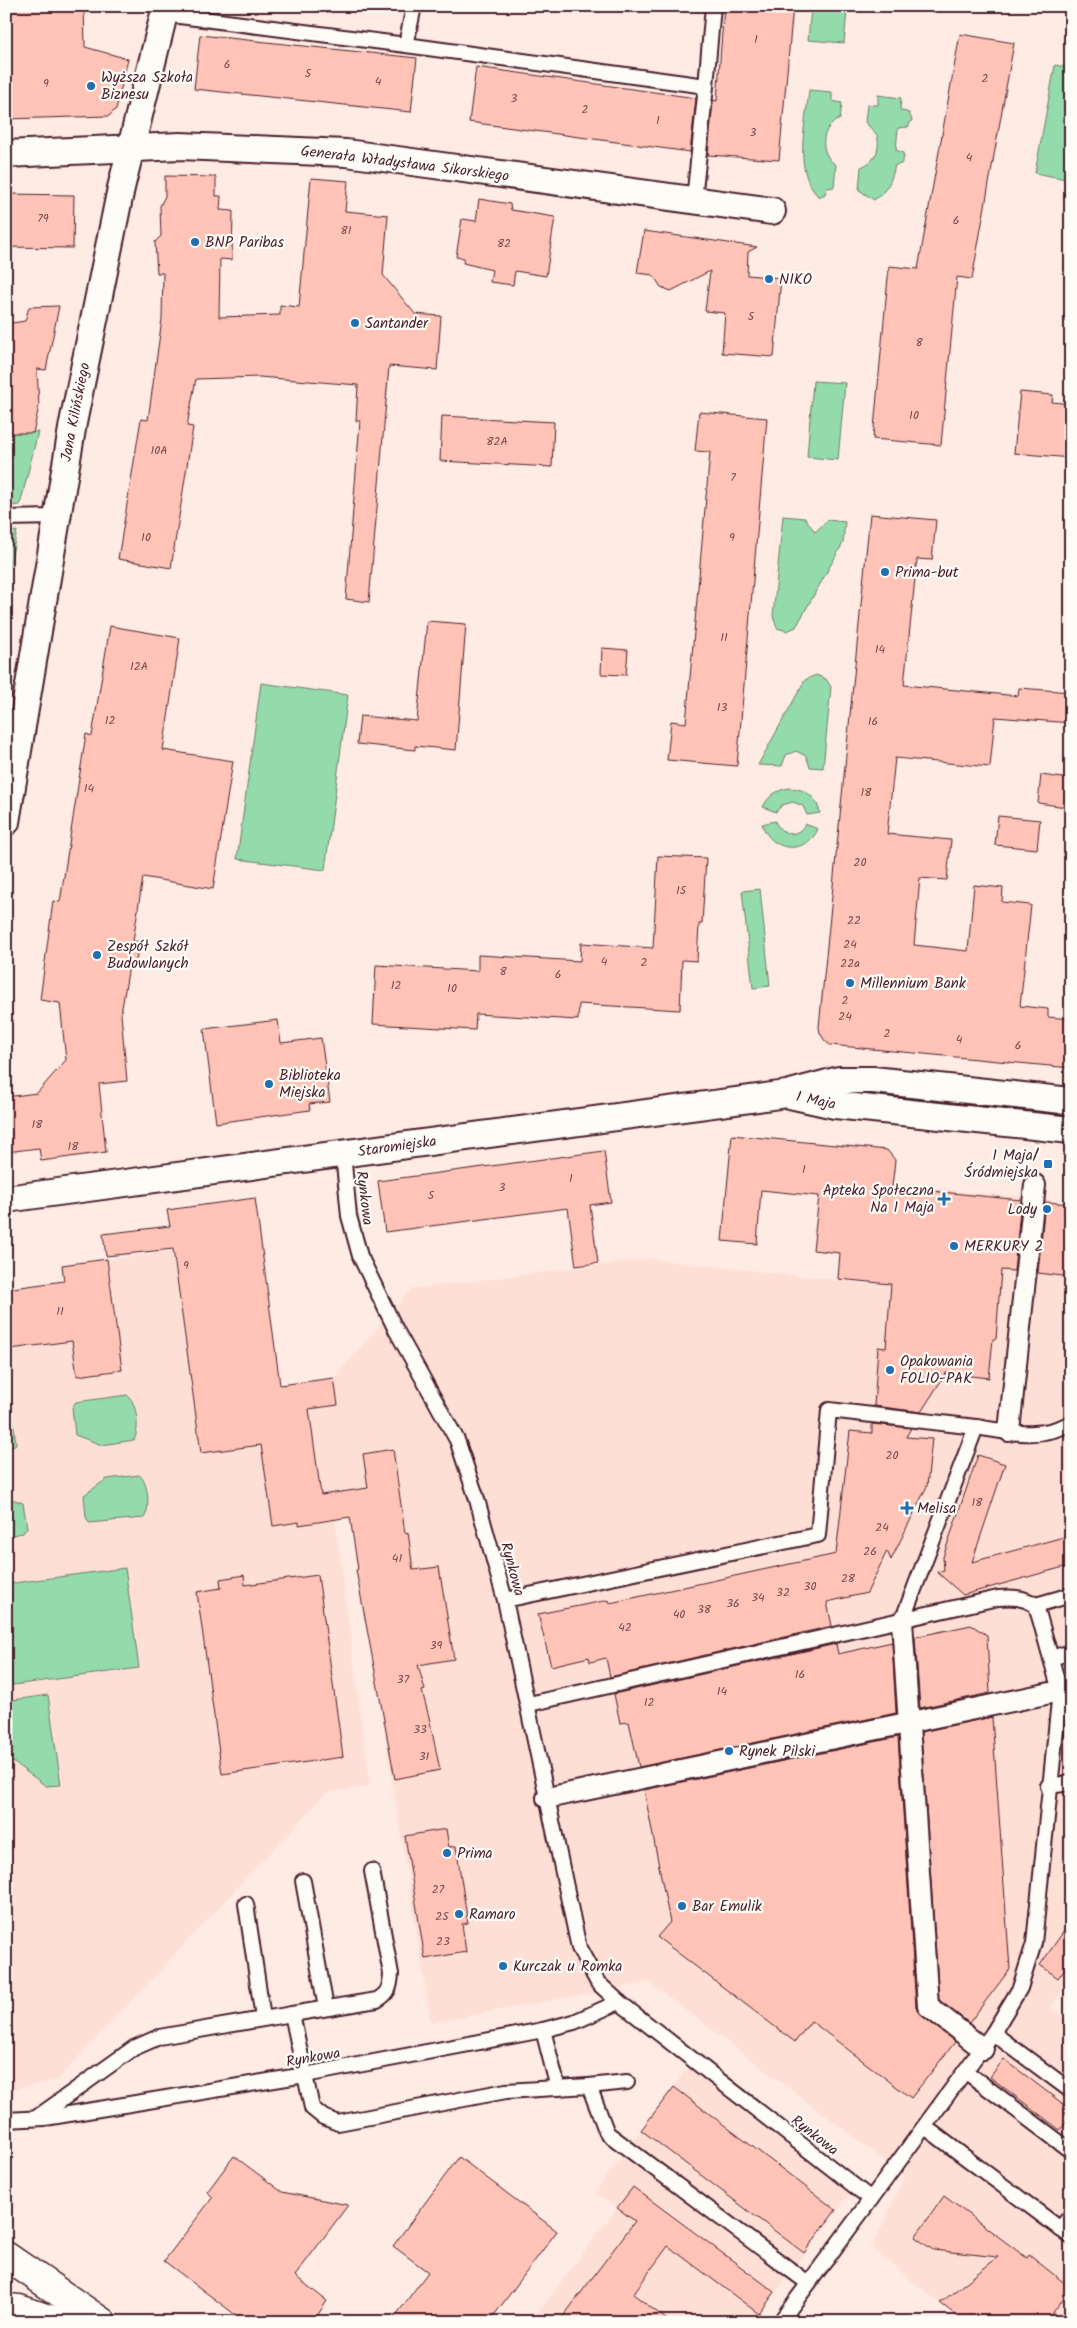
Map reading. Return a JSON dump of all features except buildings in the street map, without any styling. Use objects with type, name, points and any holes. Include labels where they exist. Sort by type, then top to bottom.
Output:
[{"type":"street","name":"Jana Kilińskiego","points":[[7,809],[55,517],[100,283],[120,188],[165,10]]},
{"type":"street","name":"Generała Władysława Sikorskiego","points":[[6,154],[180,146],[346,153],[772,211]]},
{"type":"street","name":"1 Maja","points":[[787,1094],[839,1080],[873,1080],[1071,1101]]},
{"type":"street","name":"1 Maja","points":[[787,1094],[835,1105],[1071,1130]]},
{"type":"street","name":"Staromiejska","points":[[6,1199],[787,1094]]},
{"type":"street","points":[[1009,1432],[1035,1185]]},
{"type":"street","points":[[902,1621],[928,2006],[988,2041]]},
{"type":"street","points":[[547,1798],[909,1723],[1065,1693]]},
{"type":"street","points":[[6,2256],[102,2322]]},
{"type":"street","points":[[6,2308],[19,2309],[58,2322]]},
{"type":"lane","points":[[406,44],[414,6]]},
{"type":"lane","points":[[694,200],[713,6]]},
{"type":"lane","points":[[165,10],[706,86]]},
{"type":"lane","points":[[6,518],[55,517]]},
{"type":"lane","name":"Rynkowa","points":[[343,1153],[349,1216],[360,1256],[396,1330],[457,1440],[476,1496],[505,1600],[529,1704],[579,1948],[598,1983],[619,2002],[871,2199]]},
{"type":"lane","points":[[505,1600],[818,1535],[829,1410],[1038,1434],[1056,1431],[1071,1423]]},
{"type":"lane","points":[[902,1621],[976,1427]]},
{"type":"lane","points":[[1036,1605],[1071,1595]]},
{"type":"lane","points":[[529,1704],[998,1598],[1017,1597],[1028,1600],[1036,1605],[1051,1658],[1065,1693],[1048,1786],[1034,1943],[1020,1988],[988,2041],[780,2322]]},
{"type":"lane","points":[[1051,1658],[1071,1652]]},
{"type":"lane","points":[[1048,1786],[1071,1783]]},
{"type":"lane","points":[[35,2119],[134,2048],[159,2037],[377,2000],[385,1995],[390,1987],[391,1974],[372,1871]]},
{"type":"lane","points":[[303,1881],[326,2008]]},
{"type":"lane","points":[[246,1904],[264,2018]]},
{"type":"lane","name":"Rynkowa","points":[[6,2120],[35,2119],[305,2075],[543,2030],[574,2022],[619,2002]]},
{"type":"lane","points":[[292,2014],[312,2108],[338,2123],[506,2090],[627,2082]]},
{"type":"lane","points":[[543,2030],[558,2088]]},
{"type":"lane","points":[[988,2041],[1071,2091]]},
{"type":"lane","points":[[965,2071],[1071,2151]]},
{"type":"lane","points":[[589,2086],[607,2133],[808,2283]]},
{"type":"lane","points":[[924,2127],[1066,2233],[1071,2214]]},
{"type":"shaded area","name":"Rynek Pilski","points":[[891,1184],[1071,1202],[1071,1977],[1050,2008],[1071,2023],[1071,2322],[963,2322],[872,2248],[905,2176],[649,1982],[431,2023],[350,1516],[335,1519],[370,1786],[326,1793],[57,2080],[6,2090],[6,1289],[66,1291],[62,1265],[173,1251],[201,1453],[261,1445],[273,1526],[299,1522],[280,1385],[334,1378],[411,1289],[650,1259],[881,1285]]},
{"type":"shaded area","points":[[692,2062],[853,2189],[754,2322],[531,2322],[617,2208],[595,2192]]},
{"type":"green space","points":[[811,8],[847,11],[844,43],[808,40]]},
{"type":"green space","points":[[1055,65],[1071,68],[1071,180],[1035,173]]},
{"type":"green space","points":[[809,90],[832,92],[832,101],[842,103],[840,119],[828,128],[824,141],[826,154],[836,165],[834,187],[827,188],[825,194],[819,197],[811,187],[803,161]]},
{"type":"green space","points":[[878,95],[901,98],[900,110],[909,113],[912,120],[908,127],[898,128],[896,150],[903,153],[904,158],[901,164],[895,165],[888,185],[874,200],[859,190],[861,167],[870,162],[876,154],[878,145],[877,135],[865,122],[867,105],[878,105]]},
{"type":"green space","points":[[813,381],[845,383],[838,460],[807,457]]},
{"type":"green space","points":[[6,432],[38,432],[20,505],[6,506]]},
{"type":"green space","points":[[783,516],[805,518],[815,532],[828,520],[845,522],[843,543],[796,627],[787,631],[777,628],[773,616]]},
{"type":"green space","points":[[17,531],[6,583],[6,533]]},
{"type":"green space","points":[[816,675],[826,679],[831,687],[823,768],[810,767],[806,756],[796,751],[786,755],[782,766],[758,765],[805,680]]},
{"type":"green space","points":[[261,683],[348,695],[325,870],[237,859]]},
{"type":"green space","points":[[790,788],[801,790],[810,795],[819,807],[820,813],[807,815],[803,806],[793,802],[782,805],[776,812],[763,807],[774,794]]},
{"type":"green space","points":[[775,821],[781,830],[790,833],[798,832],[805,824],[818,829],[805,844],[797,847],[788,847],[772,840],[766,833],[762,824]]},
{"type":"green space","points":[[760,889],[770,986],[753,988],[742,891]]},
{"type":"green space","points":[[127,1395],[135,1409],[137,1429],[134,1440],[102,1445],[75,1435],[72,1407],[76,1402]]},
{"type":"green space","points":[[6,1405],[12,1410],[16,1444],[6,1450]]},
{"type":"green space","points":[[139,1475],[145,1483],[148,1495],[144,1518],[89,1523],[86,1517],[84,1495],[107,1479]]},
{"type":"green space","points":[[6,1497],[23,1503],[27,1528],[23,1533],[6,1536]]},
{"type":"green space","points":[[125,1568],[139,1668],[6,1686],[6,1584]]},
{"type":"green space","points":[[48,1695],[61,1785],[46,1786],[6,1757],[6,1701]]},
{"type":"place","name":"Wyższa Szkoła Biznesu","points":[[91,86]]},
{"type":"place","name":"BNP Paribas","points":[[195,242]]},
{"type":"place","name":"NIKO","points":[[769,279]]},
{"type":"place","name":"Santander","points":[[355,323]]},
{"type":"place","name":"Prima-but","points":[[885,572]]},
{"type":"place","name":"Zespół Szkół Budowlanych","points":[[97,955]]},
{"type":"place","name":"Millennium Bank","points":[[850,983]]},
{"type":"place","name":"Biblioteka Miejska","points":[[269,1084]]},
{"type":"place","name":"1 Maja/ Śródmiejska","points":[[1048,1164]]},
{"type":"place","name":"Apteka Społeczna Na 1 Maja","points":[[944,1199]]},
{"type":"place","name":"Lody","points":[[1047,1209]]},
{"type":"place","name":"MERKURY 2","points":[[954,1246]]},
{"type":"place","name":"Opakowania FOLIO-PAK","points":[[890,1370]]},
{"type":"place","name":"Melisa","points":[[907,1508]]},
{"type":"place","name":"Rynek Pilski","points":[[729,1751]]},
{"type":"place","name":"Prima","points":[[447,1853]]},
{"type":"place","name":"Bar Emulik","points":[[682,1906]]},
{"type":"place","name":"Ramaro","points":[[459,1914]]},
{"type":"place","name":"Kurczak u Romka","points":[[503,1966]]}]
